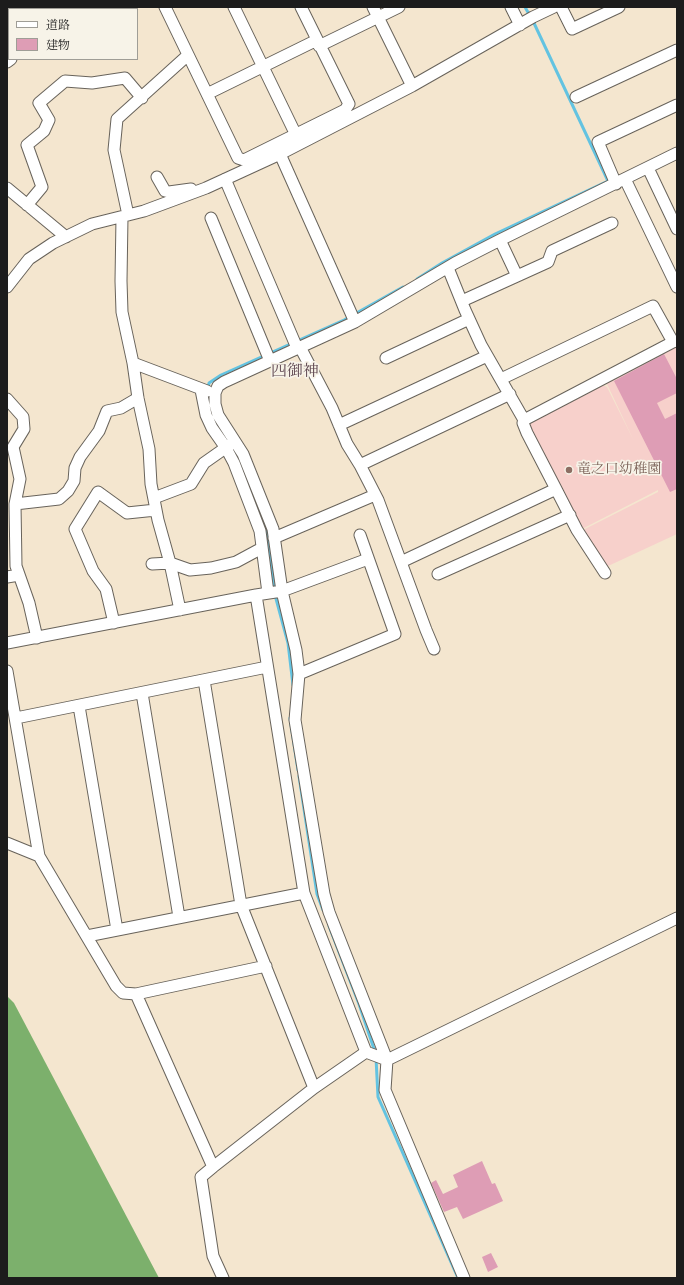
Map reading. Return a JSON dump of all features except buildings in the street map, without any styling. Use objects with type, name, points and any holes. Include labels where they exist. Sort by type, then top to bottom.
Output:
[{"type":"street","points":[[165,7],[238,158],[244,160],[345,110],[348,104],[301,7]]},
{"type":"street","points":[[234,7],[296,135]]},
{"type":"street","points":[[207,94],[262,67],[318,43],[375,12],[399,7]]},
{"type":"street","points":[[511,7],[527,21]]},
{"type":"street","points":[[7,287],[29,259],[53,242],[92,224],[144,211],[206,188],[280,154],[412,86],[554,7]]},
{"type":"street","points":[[561,7],[572,29],[619,7]]},
{"type":"street","points":[[375,12],[412,86]]},
{"type":"street","points":[[576,97],[677,50]]},
{"type":"street","points":[[180,610],[170,563],[156,510],[149,449],[122,312],[120,281],[125,216],[114,150],[118,119],[188,55]]},
{"type":"street","points":[[27,205],[42,187],[27,145],[44,131],[49,120],[39,103],[65,81],[92,83],[125,78],[142,98]]},
{"type":"street","points":[[677,105],[598,142],[621,181],[677,287]]},
{"type":"street","points":[[208,392],[268,355],[296,344],[353,317],[500,240],[677,153]]},
{"type":"street","points":[[280,154],[353,317]]},
{"type":"street","points":[[648,168],[677,229]]},
{"type":"street","points":[[157,176],[165,191],[169,192],[206,188]]},
{"type":"street","points":[[224,179],[296,344],[332,408],[347,444],[360,465],[375,495],[434,649]]},
{"type":"street","points":[[7,188],[66,237]]},
{"type":"street","points":[[211,218],[268,355]]},
{"type":"street","points":[[462,301],[548,262],[552,251],[612,223]]},
{"type":"street","points":[[500,240],[517,276]]},
{"type":"street","points":[[448,268],[469,319],[487,356],[524,420],[523,423],[526,433],[570,515],[605,573]]},
{"type":"street","points":[[501,379],[654,306],[675,342],[524,420]]},
{"type":"street","points":[[386,358],[469,319]]},
{"type":"street","points":[[339,425],[487,356]]},
{"type":"street","points":[[133,363],[208,392]]},
{"type":"street","points":[[208,392],[206,415],[212,428],[243,454],[273,529],[282,591],[296,650],[299,674],[295,720],[324,894],[329,912],[381,1040],[387,1060],[385,1090],[464,1278]]},
{"type":"street","points":[[360,465],[510,394]]},
{"type":"street","points":[[15,504],[59,499],[68,491],[74,481],[75,468],[80,457],[99,431],[108,411],[121,408],[138,398]]},
{"type":"street","points":[[7,400],[23,417],[24,429],[13,447],[19,482],[15,504],[16,566],[29,603],[37,638]]},
{"type":"street","points":[[154,498],[190,484],[204,463],[231,444]]},
{"type":"street","points":[[231,444],[234,463],[260,532],[268,593]]},
{"type":"street","points":[[7,493],[19,482]]},
{"type":"street","points":[[401,562],[556,489]]},
{"type":"street","points":[[114,622],[106,589],[93,571],[75,529],[98,492],[127,513],[156,510]]},
{"type":"street","points":[[274,538],[375,495]]},
{"type":"street","points":[[438,574],[570,515]]},
{"type":"street","points":[[299,674],[395,634],[360,535]]},
{"type":"street","points":[[152,564],[170,563],[190,570],[212,568],[236,562],[262,548]]},
{"type":"street","points":[[7,643],[256,594],[282,591],[368,559]]},
{"type":"street","points":[[7,577],[19,575]]},
{"type":"street","points":[[256,594],[304,893],[366,1052],[387,1060],[677,918]]},
{"type":"street","points":[[16,718],[267,667]]},
{"type":"street","points":[[7,671],[39,856],[116,986],[123,993],[136,994],[266,966]]},
{"type":"street","points":[[204,680],[241,905],[314,1088]]},
{"type":"street","points":[[142,693],[179,917]]},
{"type":"street","points":[[79,706],[117,930]]},
{"type":"street","points":[[7,843],[39,856]]},
{"type":"street","points":[[87,936],[304,893]]},
{"type":"street","points":[[136,994],[213,1167]]},
{"type":"street","points":[[223,1278],[213,1256],[201,1177],[314,1088],[366,1052]]},
{"type":"shaded area","points":[[677,347],[677,534],[606,567],[583,530],[658,492],[658,490],[582,529],[527,424],[603,385],[607,387],[634,441],[606,382],[670,348]]},
{"type":"green space","points":[[7,996],[14,1003],[159,1278],[7,1278]]},
{"type":"waterway","points":[[525,7],[530,16]]},
{"type":"waterway","points":[[417,279],[442,263],[495,234],[608,181],[533,21]]},
{"type":"waterway","points":[[208,388],[209,383],[221,375],[344,320],[403,287]]},
{"type":"waterway","points":[[235,454],[242,467],[253,498],[267,530],[274,589]]},
{"type":"waterway","points":[[275,595],[288,643],[293,685]]},
{"type":"waterway","points":[[290,718],[298,770]]},
{"type":"waterway","points":[[299,776],[317,894],[323,910]]},
{"type":"waterway","points":[[329,926],[359,1004],[375,1052]]},
{"type":"waterway","points":[[376,1058],[378,1097],[458,1278]]},
{"type":"place","name":"竜之口幼稚園","points":[[569,470]]},
{"type":"district","name":"四御神","points":[[295,373]]}]
